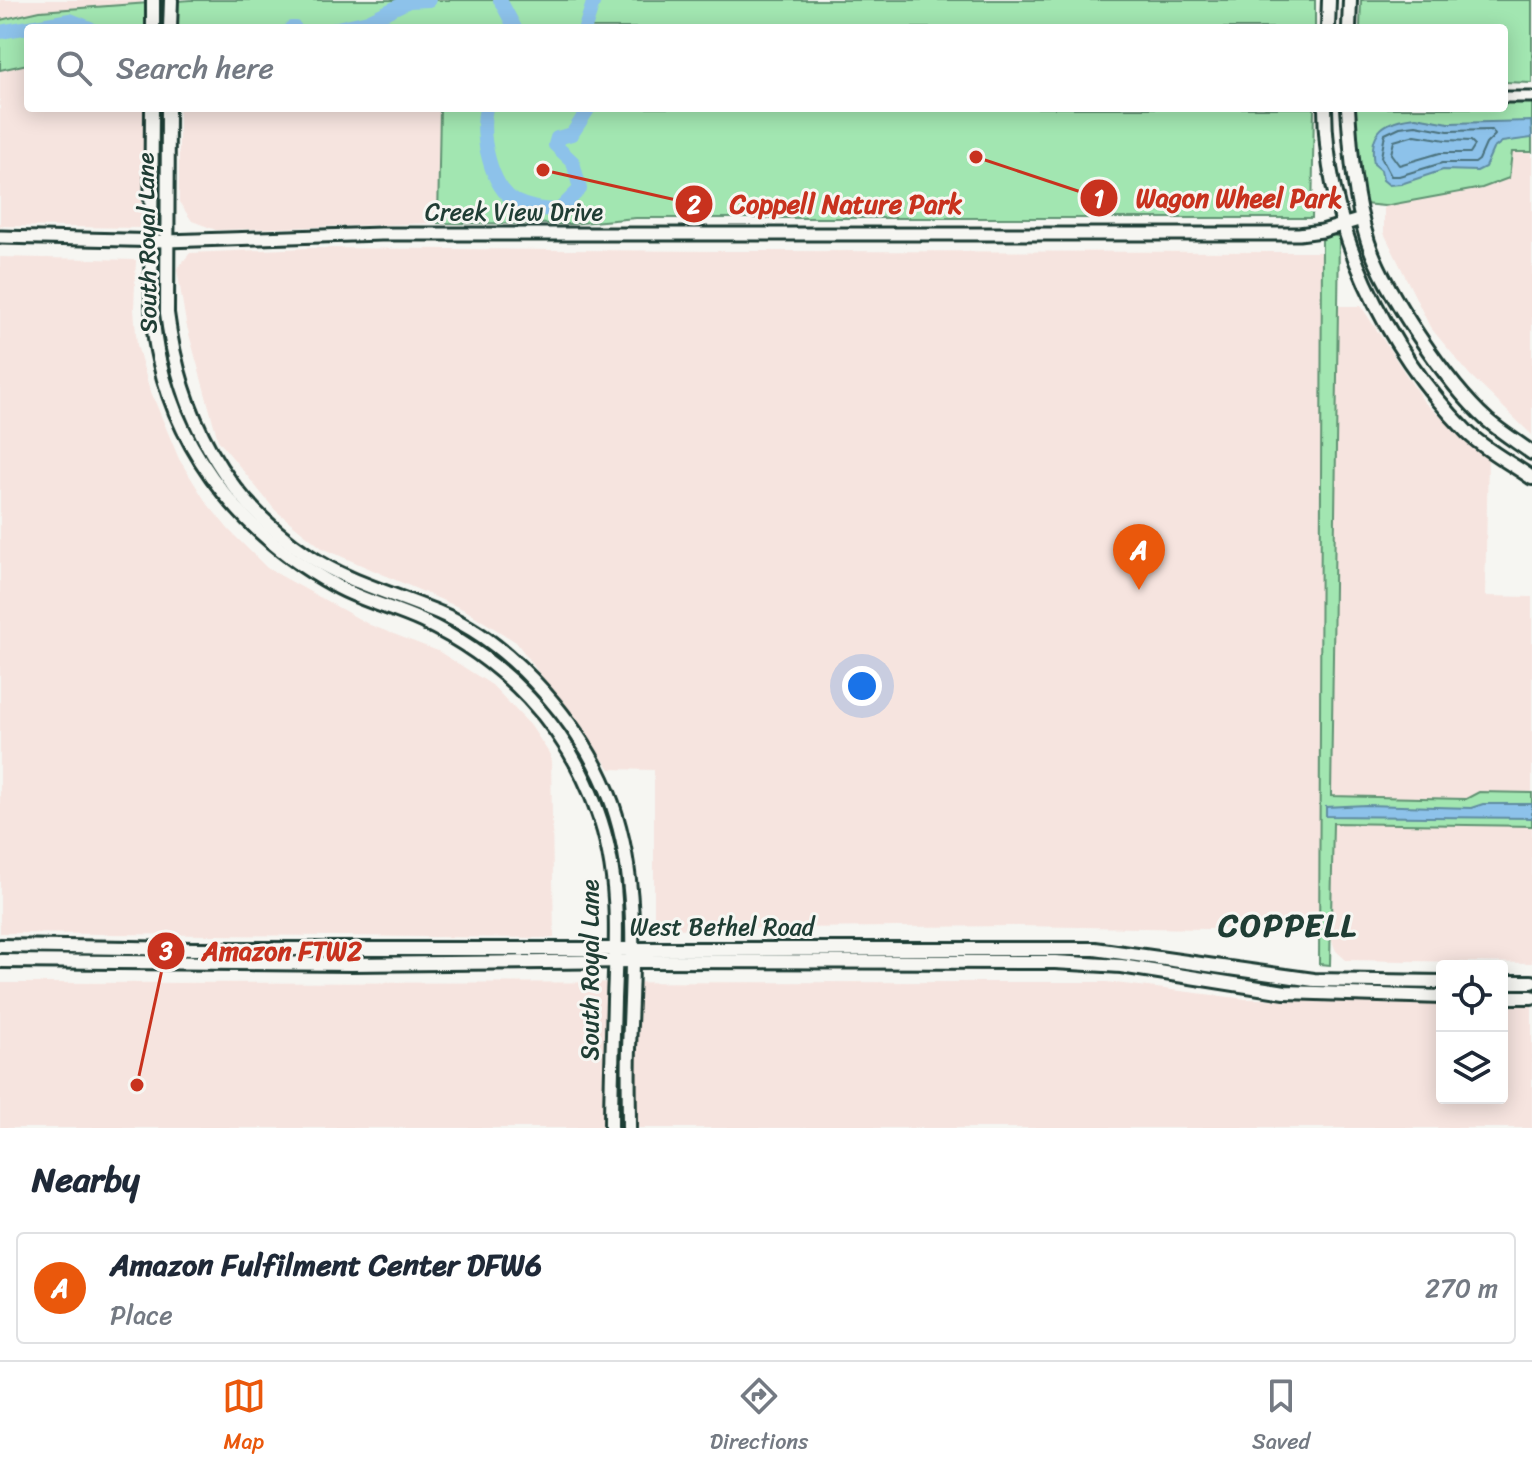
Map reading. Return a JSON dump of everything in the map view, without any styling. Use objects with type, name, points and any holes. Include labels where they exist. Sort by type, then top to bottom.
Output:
[{"type":"main road","points":[[153,0],[153,24]]},
{"type":"main road","points":[[170,24],[171,0]]},
{"type":"main road","points":[[1328,24],[1329,0]]},
{"type":"main road","points":[[1349,24],[1350,0]]},
{"type":"main road","name":"South Royal Lane","points":[[152,112],[154,333],[164,377],[210,474],[245,519],[276,547],[337,587],[419,619],[467,644],[502,670],[531,698],[585,780],[608,843],[617,900],[611,1128]]},
{"type":"main road","name":"South Royal Lane","points":[[167,112],[167,313],[171,347],[193,435],[264,520],[308,556],[365,585],[423,606],[471,630],[523,670],[571,725],[599,772],[622,836],[630,887],[634,955],[628,1053],[629,1128]]},
{"type":"main road","points":[[1325,112],[1329,163],[1343,225],[1379,316],[1428,384],[1469,433],[1532,478]]},
{"type":"main road","points":[[1348,112],[1354,183],[1378,266],[1443,371],[1487,419],[1532,453]]},
{"type":"main road","points":[[419,619],[423,606]]},
{"type":"main road","points":[[558,735],[571,725]]},
{"type":"main road","name":"West Bethel Road","points":[[0,946],[617,955],[1080,949],[1172,959],[1275,976],[1436,982]]},
{"type":"main road","points":[[32,946],[33,961]]},
{"type":"main road","points":[[232,949],[232,963]]},
{"type":"main road","points":[[351,964],[352,949]]},
{"type":"main road","name":"West Bethel Road","points":[[0,961],[351,964],[617,955]]},
{"type":"main road","name":"West Bethel Road","points":[[634,955],[1055,962],[1121,966],[1285,992],[1436,997]]},
{"type":"main road","points":[[1170,973],[1172,959]]},
{"type":"main road","points":[[1351,995],[1352,981]]},
{"type":"main road","points":[[1508,982],[1532,982]]},
{"type":"main road","points":[[1508,997],[1532,997]]},
{"type":"street","points":[[1508,97],[1532,97]]},
{"type":"street","name":"Creek View Drive","points":[[0,237],[166,241],[381,234],[1299,234],[1322,231],[1362,219]]},
{"type":"street","points":[[1428,384],[1443,371]]},
{"type":"shaded area","points":[[0,0],[141,0],[141,3],[40,11],[0,20]]},
{"type":"shaded area","points":[[24,65],[24,112],[144,112],[142,228],[0,226],[0,70]]},
{"type":"shaded area","points":[[179,112],[440,112],[438,223],[216,230],[192,221],[179,202]]},
{"type":"shaded area","points":[[1511,152],[1532,152],[1532,435],[1470,375],[1430,327],[1384,233],[1384,206],[1431,196]]},
{"type":"shaded area","points":[[308,248],[1322,252],[1319,934],[1270,930],[1016,926],[654,929],[654,770],[610,769],[516,642],[465,610],[322,548],[275,510],[218,440],[186,323],[177,269],[190,253]]},
{"type":"shaded area","points":[[0,257],[136,260],[134,309],[137,345],[149,387],[179,459],[206,502],[229,530],[267,568],[370,625],[438,651],[492,685],[531,726],[551,756],[554,938],[0,933]]},
{"type":"shaded area","points":[[1338,306],[1361,306],[1424,402],[1488,458],[1485,596],[1532,597],[1532,793],[1479,792],[1466,799],[1331,796]]},
{"type":"shaded area","points":[[1333,823],[1532,826],[1532,963],[1508,963],[1508,960],[1346,960],[1336,951],[1331,939]]},
{"type":"shaded area","points":[[1107,982],[1246,999],[1436,1001],[1436,1104],[1508,1104],[1508,1001],[1532,1001],[1532,1128],[0,1128],[0,983]]},
{"type":"green space","points":[[190,0],[1315,0],[1315,24],[24,24],[24,65],[0,70],[0,20],[40,11]]},
{"type":"green space","points":[[1361,0],[1532,0],[1532,83],[1508,82],[1508,24],[1360,24]]},
{"type":"green space","points":[[1508,101],[1532,102],[1532,152],[1512,152],[1509,178],[1482,188],[1384,206],[1364,204],[1360,193],[1355,112],[1508,112]]},
{"type":"green space","points":[[440,112],[1314,112],[1312,218],[636,218],[570,224],[438,223]]},
{"type":"green space","points":[[1331,234],[1339,237],[1331,796],[1466,799],[1479,792],[1532,793],[1532,826],[1333,823],[1330,965],[1319,964],[1322,240]]},
{"type":"water","points":[[1416,117],[1449,123],[1531,121],[1532,138],[1502,142],[1493,149],[1485,167],[1477,171],[1443,170],[1389,185],[1374,164],[1376,135],[1388,124]]},
{"type":"water","points":[[1483,804],[1532,804],[1532,818],[1326,816],[1326,807],[1471,808]]},
{"type":"waterway","points":[[355,24],[368,21],[409,1],[429,0]]},
{"type":"waterway","points":[[500,0],[513,24]]},
{"type":"waterway","points":[[586,24],[594,0]]},
{"type":"waterway","points":[[47,24],[70,20],[80,24]]},
{"type":"waterway","points":[[0,32],[24,28]]},
{"type":"waterway","points":[[485,112],[484,132],[489,159],[506,194],[520,203],[559,210],[580,189],[573,162],[555,145],[557,138],[572,134],[586,112]]},
{"type":"place","name":"Wagon Wheel Park","points":[[976,157]]},
{"type":"place","name":"Coppell Nature Park","points":[[543,170]]},
{"type":"place","name":"Amazon Fulfilment Center DFW6","points":[[1139,590]]},
{"type":"place","name":"Amazon FTW2","points":[[137,1085]]},
{"type":"district","name":"COPPELL","points":[[1288,925]]}]
